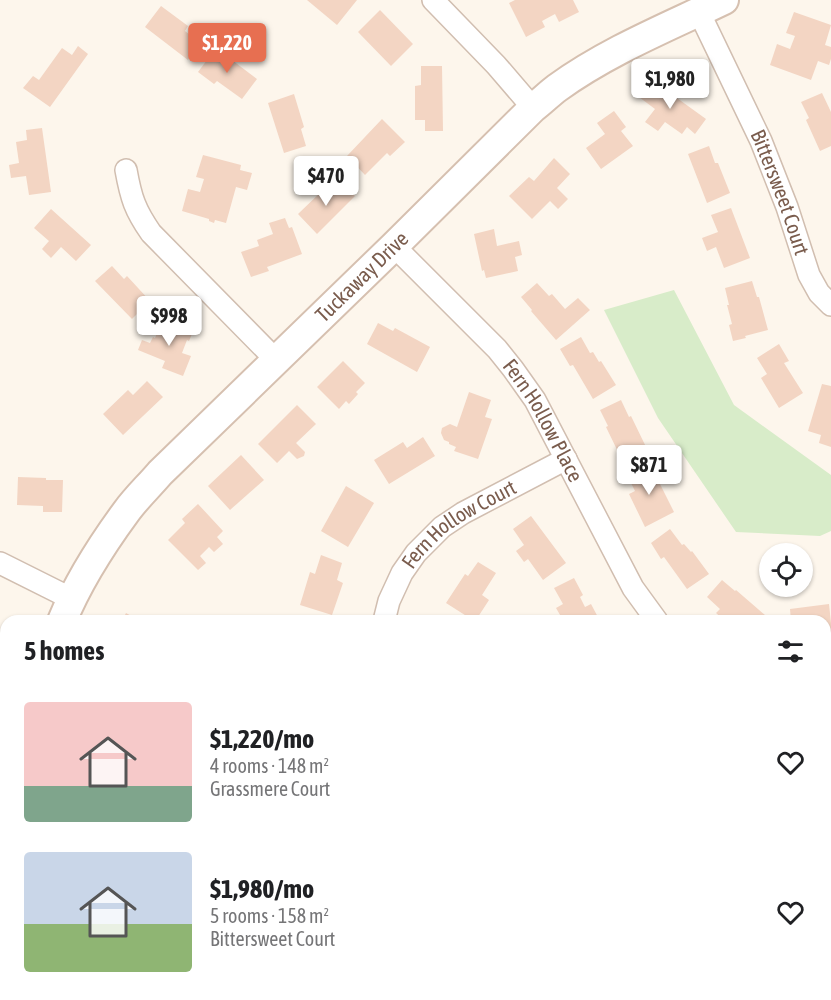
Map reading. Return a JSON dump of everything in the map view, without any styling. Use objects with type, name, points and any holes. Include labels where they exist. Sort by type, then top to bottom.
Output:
[{"type":"street","points":[[433,0],[496,65],[533,108]]},
{"type":"street","name":"Tuckaway Drive","points":[[67,610],[95,557],[127,510],[160,473],[533,108],[589,67],[712,6]]},
{"type":"street","name":"Bittersweet Court","points":[[712,6],[787,207],[809,275],[819,293],[831,305]]},
{"type":"street","points":[[126,171],[130,194],[138,214],[151,233],[276,360]]},
{"type":"street","name":"Fern Hollow Place","points":[[394,246],[497,349],[536,400],[633,588],[653,615]]},
{"type":"street","name":"Fern Hollow Court","points":[[386,615],[389,601],[402,573],[416,553],[442,527],[462,513],[566,459]]},
{"type":"street","points":[[0,563],[67,610]]},
{"type":"green space","points":[[674,290],[734,405],[831,475],[831,531],[820,536],[736,532],[658,418],[604,310]]},
{"type":"building","points":[[307,0],[357,0],[337,25]]},
{"type":"building","points":[[515,0],[573,0],[579,12],[559,22],[555,14],[542,21],[545,27],[526,37],[509,3]]},
{"type":"building","points":[[161,6],[188,26],[185,31],[200,43],[188,60],[145,27]]},
{"type":"building","points":[[380,10],[413,44],[391,66],[358,32]]},
{"type":"building","points":[[794,12],[831,25],[825,45],[831,47],[829,65],[818,61],[811,80],[770,65],[777,44],[790,49],[795,36],[786,33]]},
{"type":"building","points":[[78,46],[88,54],[50,107],[23,88],[33,76],[39,80],[62,48],[72,55]]},
{"type":"building","points":[[216,48],[257,79],[242,99],[217,81],[214,84],[198,72]]},
{"type":"building","points":[[421,66],[442,66],[443,131],[425,131],[425,120],[415,120],[415,86],[421,85]]},
{"type":"building","points":[[652,80],[706,119],[695,134],[687,127],[682,134],[665,122],[658,131],[645,122],[655,109],[639,97]]},
{"type":"building","points":[[822,93],[831,112],[831,146],[820,151],[806,120],[809,118],[801,102]]},
{"type":"building","points":[[294,94],[304,127],[301,129],[306,146],[284,153],[268,103]]},
{"type":"building","points":[[614,111],[626,127],[621,131],[633,146],[601,169],[586,148],[605,134],[597,123]]},
{"type":"building","points":[[382,119],[405,142],[390,156],[387,153],[365,175],[347,156]]},
{"type":"building","points":[[42,128],[51,192],[29,195],[26,176],[11,178],[9,165],[19,163],[16,142],[27,140],[26,130]]},
{"type":"building","points":[[709,146],[730,193],[707,203],[688,154]]},
{"type":"building","points":[[203,155],[241,165],[240,170],[252,173],[247,190],[236,187],[226,223],[215,220],[214,223],[209,219],[182,211],[188,189],[200,192],[204,179],[196,177]]},
{"type":"building","points":[[554,158],[570,174],[557,188],[568,199],[558,209],[550,201],[532,219],[509,196],[529,177],[534,181]]},
{"type":"building","points":[[340,181],[355,196],[317,234],[298,214],[323,190],[327,194]]},
{"type":"building","points":[[731,208],[750,258],[724,268],[716,247],[707,251],[702,238],[718,232],[711,215]]},
{"type":"building","points":[[51,209],[91,245],[76,261],[61,247],[51,258],[42,249],[49,241],[34,228]]},
{"type":"building","points":[[285,218],[289,228],[292,227],[302,254],[267,267],[269,271],[251,277],[241,252],[259,246],[257,240],[273,234],[269,223]]},
{"type":"building","points":[[494,229],[497,246],[519,241],[522,255],[515,257],[518,271],[486,278],[484,270],[482,271],[474,234]]},
{"type":"building","points":[[112,266],[124,279],[127,276],[150,301],[132,319],[95,281]]},
{"type":"building","points":[[752,281],[768,330],[733,341],[725,288]]},
{"type":"building","points":[[537,283],[549,296],[552,294],[565,309],[578,298],[590,310],[556,340],[521,297]]},
{"type":"building","points":[[163,319],[187,329],[186,332],[192,334],[182,353],[191,356],[183,376],[162,368],[165,361],[138,350],[142,340],[150,343],[153,337],[155,338]]},
{"type":"building","points":[[378,323],[393,331],[395,328],[430,347],[417,372],[367,344]]},
{"type":"building","points":[[581,337],[590,353],[593,352],[599,362],[601,361],[616,385],[593,399],[573,365],[570,366],[560,349]]},
{"type":"building","points":[[779,344],[789,361],[784,363],[803,393],[779,408],[761,378],[767,374],[757,358]]},
{"type":"building","points":[[343,361],[365,383],[349,404],[346,401],[339,409],[317,387]]},
{"type":"building","points":[[147,381],[163,397],[123,435],[103,414],[128,390],[133,395]]},
{"type":"building","points":[[822,384],[831,386],[831,447],[819,443],[821,435],[808,431]]},
{"type":"building","points":[[469,392],[491,400],[485,417],[492,419],[478,459],[454,451],[456,447],[444,440],[441,433],[442,428],[450,424],[457,427]]},
{"type":"building","points":[[621,400],[647,449],[622,460],[600,410]]},
{"type":"building","points":[[297,405],[316,424],[296,443],[305,452],[304,456],[297,459],[289,451],[277,463],[258,444]]},
{"type":"building","points":[[423,437],[435,456],[389,484],[374,460],[403,442],[407,448]]},
{"type":"building","points":[[241,455],[264,480],[230,510],[208,486]]},
{"type":"building","points":[[650,464],[674,512],[645,527],[629,494],[635,491],[627,475]]},
{"type":"building","points":[[18,477],[63,480],[62,512],[43,512],[43,506],[17,505]]},
{"type":"building","points":[[346,486],[374,503],[348,547],[321,531]]},
{"type":"building","points":[[198,504],[223,531],[217,537],[223,544],[214,552],[209,547],[200,556],[206,563],[198,570],[168,540],[185,523],[182,519]]},
{"type":"building","points":[[531,516],[566,563],[543,580],[528,559],[524,562],[516,551],[524,545],[513,529]]},
{"type":"building","points":[[670,529],[682,545],[684,544],[692,551],[709,574],[687,589],[664,557],[661,559],[651,543]]},
{"type":"building","points":[[321,555],[342,563],[337,580],[343,583],[332,615],[300,605],[310,572],[315,574]]},
{"type":"building","points":[[478,562],[496,573],[482,595],[489,600],[479,615],[465,615],[446,603],[465,574],[468,576]]},
{"type":"building","points":[[574,578],[583,595],[580,597],[585,607],[591,604],[597,615],[560,615],[556,608],[563,604],[554,588]]},
{"type":"building","points":[[722,580],[765,615],[718,615],[716,613],[720,609],[707,597]]},
{"type":"building","points":[[829,604],[830,615],[790,615],[790,609]]}]
